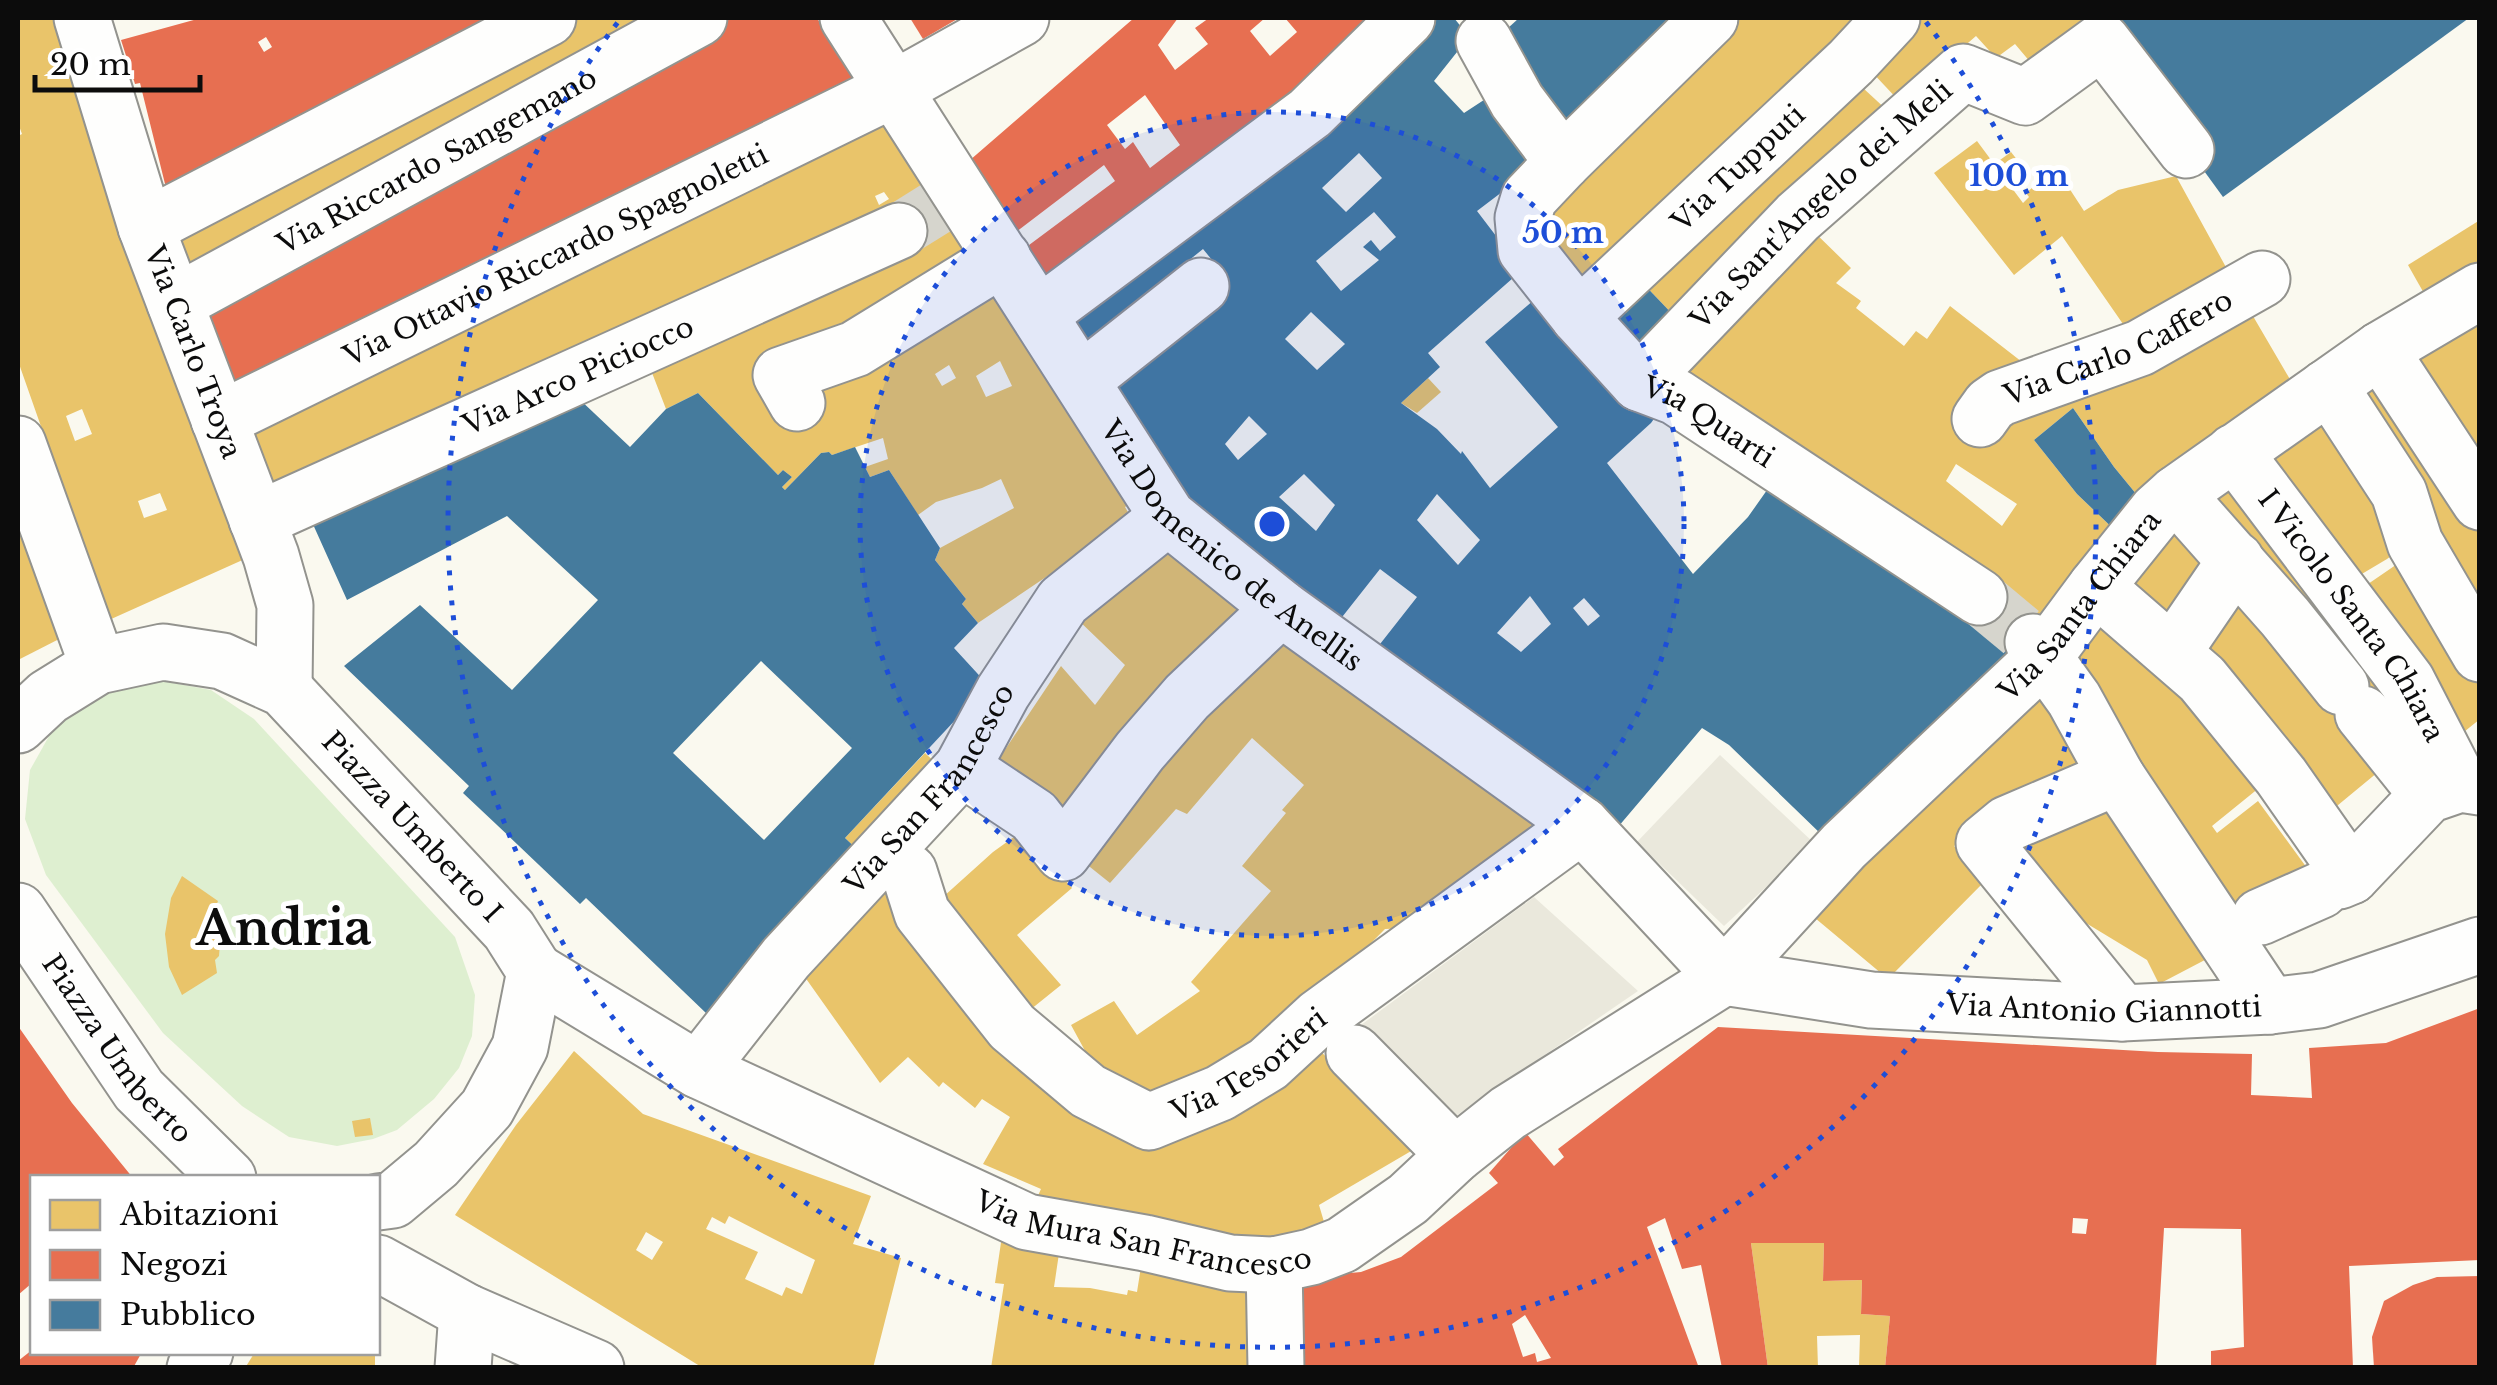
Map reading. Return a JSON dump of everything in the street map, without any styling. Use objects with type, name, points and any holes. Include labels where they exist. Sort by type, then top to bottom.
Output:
[{"type":"street","name":"Via Carlo Troya","points":[[82,18],[146,227],[257,520],[285,605],[284,689]]},
{"type":"street","points":[[146,227],[548,18]]},
{"type":"street","name":"Via Riccardo Sangemano","points":[[174,303],[699,18]]},
{"type":"street","name":"Via Domenico de Anellis","points":[[848,18],[1168,517],[1281,608],[1582,824],[1724,978]]},
{"type":"street","name":"Via Ottavio Riccardo Spagnoletti","points":[[219,420],[892,90],[1021,18]]},
{"type":"street","points":[[1040,314],[1310,114],[1407,18]]},
{"type":"street","name":"Via Quarti","points":[[1710,18],[1529,198],[1523,218],[1526,250],[1639,383],[1676,396],[1979,597]]},
{"type":"street","name":"Via Tupputi","points":[[1579,317],[1851,62],[1892,18]]},
{"type":"street","points":[[1485,25],[1517,101],[1563,162]]},
{"type":"street","name":"Via Sant'Angelo dei Meli","points":[[1639,383],[1798,217],[1963,72],[2026,97],[2102,41],[2186,150]]},
{"type":"street","points":[[1851,62],[1908,120]]},
{"type":"street","name":"Via Arco Piciocco","points":[[257,520],[899,232]]},
{"type":"street","points":[[797,403],[781,375],[856,349],[1003,258]]},
{"type":"street","name":"Via Carlo Caffero","points":[[1980,419],[2000,398],[2140,348],[2262,279]]},
{"type":"street","points":[[1082,380],[1201,286]]},
{"type":"street","name":"Via Santa Chiara","points":[[1724,978],[1844,846],[2039,650],[2157,511],[2380,350],[2480,291]]},
{"type":"street","points":[[2380,350],[2480,502]]},
{"type":"street","points":[[2326,388],[2338,398],[2399,493],[2415,543],[2480,654]]},
{"type":"street","points":[[18,444],[98,666]]},
{"type":"street","name":"I Vicolo Santa Chiara","points":[[2234,452],[2407,682],[2456,788]]},
{"type":"street","points":[[2176,494],[2285,616],[2352,700],[2456,788],[2337,882],[2240,926]]},
{"type":"street","name":"Via San Francesco","points":[[698,1070],[786,958],[962,768],[1004,692],[1063,601],[1168,517]]},
{"type":"street","points":[[2173,652],[2236,560]]},
{"type":"street","points":[[2285,616],[2333,581]]},
{"type":"street","points":[[2096,587],[2202,679],[2281,776],[2337,882]]},
{"type":"street","points":[[962,768],[1034,816],[1063,854],[1140,751],[1187,697],[1281,608]]},
{"type":"street","points":[[2039,650],[2074,699],[2116,776],[2240,926],[2270,1006]]},
{"type":"street","name":"Piazza Umberto I","points":[[18,725],[48,697],[98,666],[163,652],[222,661],[284,689],[509,930],[535,971]]},
{"type":"street","points":[[2116,776],[2007,824],[1984,844],[2122,1012]]},
{"type":"street","name":"Via Tesorieri","points":[[909,872],[922,913],[1012,1027],[1088,1091],[1148,1122],[1188,1108],[1268,1064],[1336,1034],[1582,824]]},
{"type":"street","name":"Piazza Umberto","points":[[18,911],[139,1090],[225,1175]]},
{"type":"street","name":"Via Antonio Giannotti","points":[[1724,978],[1871,1000],[2122,1012],[2270,1006],[2319,1000],[2480,945]]},
{"type":"street","points":[[380,1202],[393,1200],[436,1164],[487,1108],[520,1048],[535,971]]},
{"type":"street","name":"Via Mura San Francesco","points":[[535,971],[698,1070],[1027,1222],[1230,1263],[1274,1264],[1311,1257],[1342,1245],[1408,1199],[1455,1155],[1508,1114],[1724,978]]},
{"type":"street","points":[[1336,1034],[1455,1155]]},
{"type":"street","points":[[380,1264],[467,1312],[596,1368]]},
{"type":"street","points":[[1274,1264],[1276,1368]]},
{"type":"street","points":[[463,1368],[467,1312]]},
{"type":"green space","points":[[146,678],[211,690],[254,719],[455,937],[475,995],[472,1036],[459,1068],[434,1099],[397,1130],[337,1146],[289,1137],[242,1106],[163,1033],[46,875],[25,819],[30,770],[62,713],[94,691]]},
{"type":"shaded area","points":[[1720,755],[1814,843],[1724,926],[1637,842]]},
{"type":"shaded area","points":[[1534,897],[1638,991],[1450,1120],[1357,1028]]},
{"type":"building: Abitazioni","points":[[18,18],[67,18],[247,558],[109,620],[18,361],[18,136],[22,134],[18,123]],"holes":[[[82,409],[92,434],[75,441],[66,416]],[[160,493],[167,510],[144,518],[138,501]]]},
{"type":"building: Abitazioni","points":[[565,18],[670,18],[185,285],[165,237]]},
{"type":"building: Abitazioni","points":[[1730,18],[1878,18],[1582,304],[1543,219]]},
{"type":"building: Abitazioni","points":[[1920,18],[2096,18],[2037,70],[2015,44],[1996,58],[1976,36],[1900,102],[1870,70]]},
{"type":"building: Abitazioni","points":[[1850,76],[1889,112],[1679,321],[1635,275]]},
{"type":"building: Abitazioni","points":[[879,111],[985,259],[797,385],[994,274],[1098,443],[1089,448],[1128,505],[1125,507],[1132,519],[978,623],[962,604],[966,599],[935,560],[940,548],[1014,508],[1001,479],[936,502],[918,515],[889,470],[870,477],[865,467],[888,459],[883,438],[832,455],[821,453],[785,490],[782,487],[792,477],[783,470],[778,475],[698,393],[666,409],[649,365],[276,494],[240,422]],"holes":[[[884,192],[889,199],[879,205],[875,196]],[[1000,361],[1012,386],[986,397],[976,376]],[[949,365],[956,378],[942,386],[935,374]]]},
{"type":"building: Abitazioni","points":[[1977,141],[2023,203],[2029,197],[2026,193],[2056,168],[2084,211],[2118,190],[2176,176],[2233,280],[2132,337],[2062,236],[2014,275],[1934,173]]},
{"type":"building: Abitazioni","points":[[2011,152],[2022,166],[2010,175],[2000,160]]},
{"type":"building: Abitazioni","points":[[2480,220],[2480,276],[2430,304],[2408,265]]},
{"type":"building: Abitazioni","points":[[1807,225],[1851,268],[1836,283],[1861,301],[1856,308],[1904,346],[1916,331],[1927,339],[1950,306],[2040,376],[1995,411],[2250,311],[2298,393],[2146,506],[2073,408],[2034,440],[2077,494],[2122,537],[2027,651],[1669,369]],"holes":[[[1956,464],[2017,504],[2002,526],[1946,481]]]},
{"type":"building: Abitazioni","points":[[2480,306],[2480,482],[2396,355]]},
{"type":"building: Abitazioni","points":[[2383,373],[2480,519],[2480,719],[2459,736],[2352,595],[2422,547],[2414,538],[2345,584],[2252,462]]},
{"type":"building: Abitazioni","points":[[1428,378],[1441,392],[1417,413],[1401,403]]},
{"type":"building: Abitazioni","points":[[2236,468],[2398,687],[2395,758],[2326,815],[2180,650],[2215,609],[2195,497]]},
{"type":"building: Abitazioni","points":[[18,509],[67,635],[18,660]]},
{"type":"building: Abitazioni","points":[[2168,516],[2223,554],[2175,641],[2109,592]]},
{"type":"building: Abitazioni","points":[[1166,546],[1263,611],[1070,821],[992,769],[1061,666],[1095,705],[1125,665],[1075,617]]},
{"type":"building: Abitazioni","points":[[2105,600],[2270,779],[2212,826],[2217,833],[2258,801],[2315,879],[2230,918],[2057,660]]},
{"type":"building: Abitazioni","points":[[1277,624],[1544,821],[1408,928],[1385,929],[1260,1055],[1185,1103],[1102,1082],[1071,1025],[1114,1001],[1137,1035],[1200,991],[1191,982],[1271,891],[1242,866],[1304,785],[1252,738],[1187,814],[1176,809],[1110,883],[1075,855]]},
{"type":"building: Abitazioni","points":[[2045,681],[2096,757],[1954,846],[1987,879],[1888,979],[1815,918],[1833,893]]},
{"type":"building: Abitazioni","points":[[925,753],[940,767],[860,852],[845,838]]},
{"type":"building: Abitazioni","points":[[2112,788],[2222,951],[2159,984],[2147,960],[2071,914],[2018,836]]},
{"type":"building: Abitazioni","points":[[1022,831],[1072,888],[1017,935],[1061,985],[1025,1014],[933,906]]},
{"type":"building: Abitazioni","points":[[182,876],[218,901],[214,911],[222,917],[219,956],[215,960],[217,973],[182,995],[169,967],[165,934],[171,898]]},
{"type":"building: Abitazioni","points":[[892,880],[1150,1135],[1311,1042],[1418,1147],[1319,1205],[1327,1232],[1254,1254],[1031,1211],[1041,1189],[983,1164],[1010,1117],[982,1099],[975,1108],[943,1082],[939,1087],[908,1057],[880,1083],[802,973]]},
{"type":"building: Abitazioni","points":[[574,1051],[643,1114],[871,1196],[853,1244],[901,1258],[873,1368],[703,1368],[455,1215],[516,1125]],"holes":[[[729,1216],[815,1260],[802,1294],[786,1287],[782,1296],[745,1279],[758,1252],[706,1229],[712,1217],[725,1224]],[[646,1232],[663,1242],[652,1260],[636,1250]]]},
{"type":"building: Abitazioni","points":[[370,1118],[373,1135],[355,1137],[352,1121]]},
{"type":"building: Abitazioni","points":[[1003,1229],[1061,1240],[1054,1287],[1127,1295],[1128,1290],[1137,1292],[1143,1254],[1262,1275],[1254,1368],[991,1368],[1004,1284],[995,1283]]},
{"type":"building: Abitazioni","points":[[1751,1243],[1824,1243],[1823,1281],[1862,1280],[1861,1314],[1890,1316],[1885,1368],[1859,1367],[1860,1335],[1817,1336],[1818,1368],[1768,1368]]},
{"type":"building: Abitazioni","points":[[253,1355],[375,1355],[375,1368],[245,1368]]},
{"type":"building: Negozi","points":[[201,18],[513,18],[167,192],[140,83],[135,84],[121,40]],"holes":[[[266,37],[272,47],[264,52],[258,42]]]},
{"type":"building: Negozi","points":[[732,18],[817,18],[858,86],[229,395],[192,305]]},
{"type":"building: Negozi","points":[[910,18],[959,18],[923,39]]},
{"type":"building: Negozi","points":[[1134,18],[1178,18],[1158,45],[1175,70],[1208,44],[1195,28],[1209,18],[1265,18],[1250,31],[1270,56],[1297,32],[1285,18],[1389,18],[1045,295],[1017,254],[1115,181],[1104,165],[1008,238],[962,167]],"holes":[[[1145,95],[1180,145],[1150,168],[1133,142],[1125,149],[1107,125]]]},
{"type":"building: Negozi","points":[[2480,1008],[2480,1260],[2349,1266],[2353,1368],[2211,1368],[2211,1351],[2244,1347],[2241,1229],[2164,1228],[2156,1368],[1885,1368],[1890,1316],[1861,1314],[1862,1280],[1823,1281],[1824,1243],[1751,1243],[1768,1368],[1722,1368],[1701,1265],[1682,1269],[1665,1218],[1647,1227],[1699,1368],[1299,1368],[1285,1279],[1361,1272],[1401,1257],[1498,1183],[1489,1173],[1525,1132],[1554,1166],[1564,1157],[1558,1149],[1718,1027],[2252,1054],[2251,1095],[2312,1098],[2309,1048],[2386,1043]],"holes":[[[2073,1218],[2088,1219],[2086,1234],[2072,1233]],[[1525,1315],[1551,1358],[1537,1362],[1535,1353],[1523,1357],[1512,1324]]]},
{"type":"building: Negozi","points":[[18,1026],[72,1103],[131,1175],[30,1175],[30,1285],[18,1295]]},
{"type":"building: Negozi","points":[[2480,1276],[2480,1368],[2374,1368],[2372,1337],[2384,1301],[2437,1277]]},
{"type":"building: Negozi","points":[[30,1352],[30,1355],[140,1355],[133,1368],[18,1368],[18,1361]]},
{"type":"building: Pubblico","points":[[1428,18],[1454,18],[1548,157],[1477,211],[1522,270],[1428,353],[1440,367],[1401,403],[1437,429],[1461,454],[1462,451],[1490,488],[1558,427],[1485,342],[1541,294],[1661,409],[1607,463],[1693,574],[1748,517],[1772,483],[1972,604],[2027,651],[1823,836],[1729,745],[1702,728],[1618,827],[1373,653],[1417,597],[1380,569],[1335,626],[1194,509],[1100,380],[1226,277],[1203,249],[1167,278],[1088,362],[1057,315]],"holes":[[[1461,47],[1490,96],[1464,113],[1434,81]],[[1359,153],[1382,178],[1346,212],[1322,188]],[[1374,212],[1396,237],[1380,251],[1371,240],[1363,247],[1379,260],[1341,291],[1316,261]],[[1311,312],[1345,344],[1317,370],[1285,339]],[[1249,416],[1267,434],[1238,460],[1225,444]],[[1304,474],[1335,505],[1316,531],[1279,497]],[[1437,494],[1480,540],[1458,565],[1417,520]],[[1530,596],[1551,624],[1521,652],[1497,633]],[[1584,598],[1600,616],[1588,626],[1573,608]]]},
{"type":"building: Pubblico","points":[[1519,18],[1691,18],[1562,148],[1495,40]]},
{"type":"building: Pubblico","points":[[2093,18],[2469,18],[2223,197]]},
{"type":"building: Pubblico","points":[[1635,275],[1679,321],[1633,366],[1592,315]]},
{"type":"building: Pubblico","points":[[698,393],[778,475],[783,470],[792,477],[782,487],[785,490],[821,453],[832,455],[855,447],[870,477],[889,470],[940,548],[935,560],[966,599],[962,604],[978,623],[954,648],[988,685],[845,838],[860,852],[707,1014],[586,898],[580,904],[463,793],[469,786],[344,666],[420,605],[512,690],[598,600],[507,516],[347,600],[307,511],[576,396],[630,447],[666,409]],"holes":[[[761,661],[852,748],[764,840],[673,753]]]},
{"type":"building: Pubblico","points":[[2073,408],[2146,506],[2122,537],[2077,494],[2034,440]]},
{"type":"tunnel","points":[[899,231],[960,193]]},
{"type":"tunnel","points":[[1979,597],[2033,642]]},
{"type":"district","name":"Andria","points":[[284,928]]}]
